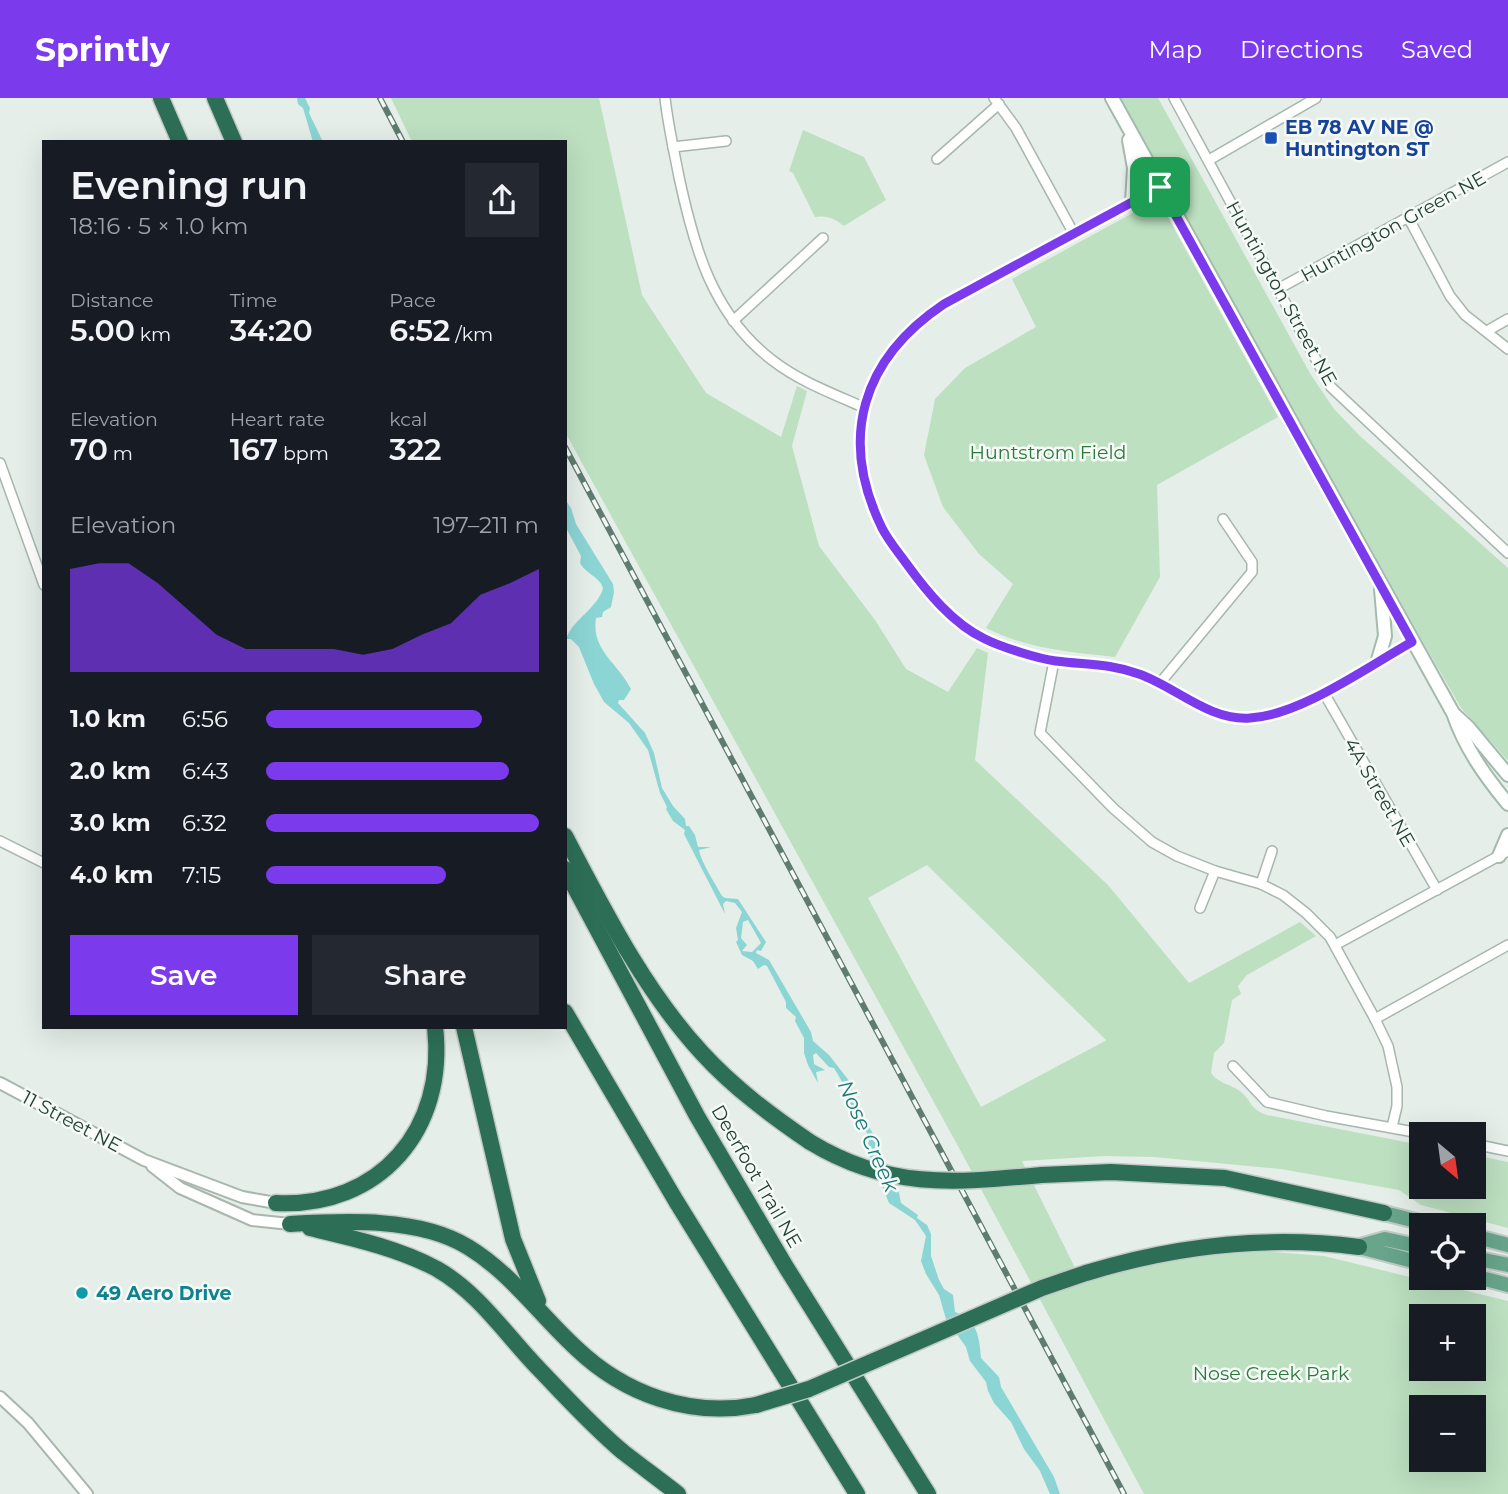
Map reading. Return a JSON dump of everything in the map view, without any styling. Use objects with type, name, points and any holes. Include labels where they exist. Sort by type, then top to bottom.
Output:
[{"type":"highway","points":[[161,98],[179,140]]},
{"type":"highway","points":[[215,98],[233,140]]},
{"type":"highway","points":[[567,840],[624,945],[653,990],[703,1054],[779,1121],[810,1142],[851,1163],[905,1178],[970,1181],[1111,1172],[1225,1178],[1384,1213]]},
{"type":"highway","name":"Deerfoot Trail NE","points":[[567,873],[697,1116],[786,1267],[928,1494]]},
{"type":"highway","points":[[567,1015],[676,1201],[857,1494]]},
{"type":"highway","points":[[276,1203],[304,1203],[333,1198],[369,1182],[394,1161],[413,1137],[431,1099],[437,1066],[435,1029]]},
{"type":"highway","points":[[464,1029],[513,1239],[530,1286],[552,1324]]},
{"type":"highway","points":[[290,1224],[344,1221],[422,1229],[465,1245],[499,1268],[577,1350],[617,1381],[662,1400],[697,1407],[729,1409],[756,1405],[809,1389],[1031,1293],[1135,1259],[1217,1245],[1253,1242],[1305,1242],[1359,1247]]},
{"type":"highway","points":[[290,1224],[350,1238],[406,1256],[436,1269],[461,1285],[496,1320],[537,1368],[621,1450],[678,1494]]},
{"type":"main road","points":[[1112,98],[1452,713],[1460,735],[1508,804]]},
{"type":"main road","points":[[1126,122],[1134,168],[1132,201]]},
{"type":"main road","points":[[1378,660],[1385,636],[1380,582]]},
{"type":"main road","points":[[1452,713],[1469,728],[1508,775]]},
{"type":"main road","points":[[1503,854],[1508,835]]},
{"type":"main road","points":[[1384,1213],[1409,1219]]},
{"type":"main road","points":[[1359,1247],[1385,1239],[1409,1244]]},
{"type":"main road","points":[[1486,1239],[1508,1245]]},
{"type":"main road","points":[[1359,1247],[1409,1260]]},
{"type":"main road","points":[[1486,1260],[1508,1265]]},
{"type":"main road","points":[[1486,1279],[1508,1285]]},
{"type":"street","points":[[665,98],[692,237],[707,278],[733,321],[773,361],[804,381],[863,407]]},
{"type":"street","name":"Huntington Street NE","points":[[1174,98],[1331,387],[1508,553]]},
{"type":"street","points":[[1209,160],[1316,98]]},
{"type":"street","points":[[937,159],[997,101],[1016,128],[1074,234]]},
{"type":"street","points":[[673,147],[726,141]]},
{"type":"street","name":"Huntington Green NE","points":[[1278,289],[1508,162]]},
{"type":"street","points":[[1160,187],[944,304],[921,319],[901,339],[881,367],[863,407],[860,433],[869,498],[884,531],[915,576],[947,612],[987,640],[1054,661],[1101,663],[1140,674],[1225,717],[1251,719],[1286,709],[1324,693],[1412,642]]},
{"type":"street","points":[[1408,217],[1450,296],[1465,315],[1508,349]]},
{"type":"street","points":[[733,321],[823,238]]},
{"type":"street","points":[[1487,331],[1508,319]]},
{"type":"street","points":[[0,463],[42,579]]},
{"type":"street","points":[[1160,683],[1252,572],[1252,562],[1223,519]]},
{"type":"street","points":[[1054,661],[1040,733],[1113,808],[1152,842],[1177,856],[1215,871],[1261,884],[1283,895],[1330,937],[1376,1019],[1395,1069],[1397,1107],[1392,1127]]},
{"type":"street","name":"4A Street NE","points":[[1324,693],[1437,890]]},
{"type":"street","points":[[0,841],[42,862]]},
{"type":"street","points":[[1261,884],[1272,851]]},
{"type":"street","points":[[1335,946],[1503,854]]},
{"type":"street","points":[[1200,908],[1215,871]]},
{"type":"street","points":[[1376,1019],[1508,946]]},
{"type":"street","points":[[1233,1066],[1267,1101],[1326,1116],[1409,1131]]},
{"type":"street","name":"11 Street NE","points":[[0,1083],[144,1160],[242,1197],[276,1203]]},
{"type":"street","points":[[1486,1146],[1508,1151]]},
{"type":"street","name":"11 Street NE","points":[[144,1160],[180,1188],[252,1220],[290,1224]]},
{"type":"street","points":[[0,1397],[28,1423],[87,1494]]},
{"type":"green space","name":"Nose Creek Park","points":[[391,98],[599,98],[642,295],[706,393],[781,437],[797,386],[807,391],[792,446],[819,546],[875,620],[906,669],[948,692],[977,648],[988,653],[975,760],[1108,885],[1189,983],[1300,922],[1316,936],[1247,975],[1238,986],[1241,994],[1232,1000],[1224,1043],[1214,1053],[1211,1073],[1241,1092],[1254,1107],[1267,1115],[1409,1143],[1409,1197],[1399,1190],[1281,1169],[1154,1157],[1105,1156],[1022,1161],[1081,1280],[1121,1269],[1193,1257],[1262,1251],[1324,1256],[1409,1277],[1409,1290],[1463,1290],[1508,1301],[1508,1494],[1144,1494],[958,1146],[567,436],[567,140],[411,140]],"holes":[[[927,865],[1106,1040],[981,1107],[868,898]]]},
{"type":"green space","points":[[1120,98],[1158,98],[1311,375],[1334,409],[1360,436],[1508,568],[1508,761],[1461,708]]},
{"type":"green space","points":[[803,130],[864,157],[886,200],[844,226],[831,218],[815,217],[793,173],[789,171]]},
{"type":"green space","name":"Huntstrom Field","points":[[1149,207],[1165,212],[1278,417],[1157,485],[1160,577],[1115,657],[1017,641],[986,628],[1013,584],[979,554],[943,507],[924,455],[935,399],[965,368],[1036,327],[1012,279],[1140,209]]},
{"type":"green space","points":[[1486,1157],[1508,1162],[1508,1228],[1486,1222],[1486,1213],[1451,1213],[1421,1205],[1412,1199],[1486,1199]]},
{"type":"water","points":[[297,98],[305,98],[322,140],[312,140],[303,108],[298,104]]},
{"type":"water","name":"Nose Creek","points":[[567,502],[576,524],[613,584],[611,607],[603,612],[602,617],[596,618],[595,629],[601,647],[631,689],[624,700],[619,700],[618,703],[645,733],[654,753],[662,788],[685,819],[686,826],[689,826],[695,835],[698,847],[711,847],[699,850],[700,855],[722,896],[738,899],[766,942],[761,951],[757,950],[756,953],[769,960],[811,1032],[813,1041],[829,1055],[850,1082],[858,1110],[872,1132],[898,1188],[901,1203],[927,1225],[931,1234],[931,1256],[944,1289],[953,1295],[955,1312],[968,1320],[976,1330],[981,1358],[999,1377],[1001,1387],[1054,1477],[1060,1494],[1050,1494],[1040,1471],[1024,1449],[1011,1422],[994,1403],[986,1382],[970,1361],[966,1347],[946,1319],[939,1295],[921,1261],[926,1236],[915,1220],[889,1203],[866,1147],[869,1142],[867,1133],[853,1112],[847,1090],[834,1068],[829,1067],[816,1053],[813,1055],[814,1064],[825,1070],[816,1072],[818,1083],[804,1053],[804,1038],[795,1021],[796,1017],[786,1008],[786,1002],[767,966],[758,969],[753,961],[742,955],[736,942],[736,928],[742,912],[735,903],[726,901],[723,904],[725,914],[684,834],[685,830],[673,821],[666,809],[648,750],[629,723],[604,702],[579,647],[571,639],[567,639],[569,632],[596,602],[603,588],[580,563],[581,556],[567,530]],"holes":[[[748,920],[761,943],[752,952],[742,951],[747,945],[741,938],[743,922]]]},
{"type":"railway","points":[[380,98],[402,140]]},
{"type":"railway","points":[[567,451],[1124,1494]]},
{"type":"place","name":"EB 78 AV NE @ Huntington ST","points":[[1271,138]]},
{"type":"place","name":"49 Aero Drive","points":[[82,1293]]},
{"type":"route","points":[[1160,187],[1412,642],[1324,693],[1286,709],[1251,719],[1225,717],[1140,674],[1101,663],[1054,661],[987,640],[970,630],[947,612],[915,576],[884,531],[869,498],[863,468],[860,433],[863,407],[881,367],[901,339],[921,319],[1160,187]]}]
